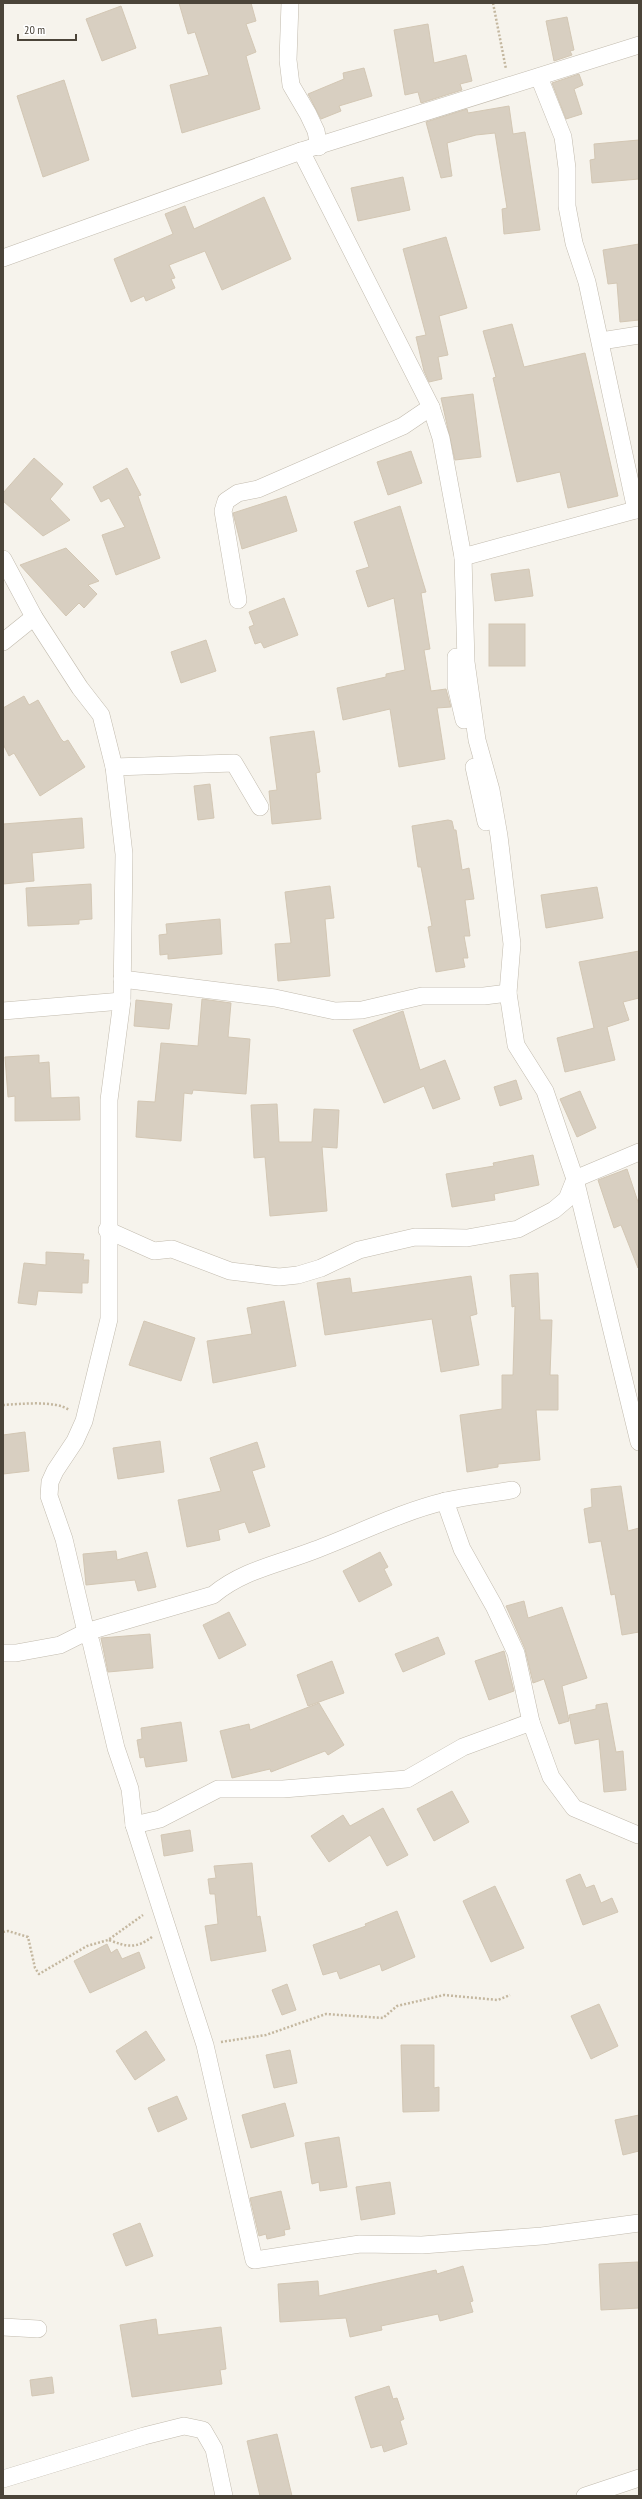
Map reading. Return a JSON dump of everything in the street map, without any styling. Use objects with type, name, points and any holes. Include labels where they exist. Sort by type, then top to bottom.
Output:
[{"type":"street","points":[[290,3],[288,60],[291,85],[316,131],[319,147]]},
{"type":"street","points":[[3,258],[301,151],[319,147],[639,45]]},
{"type":"street","points":[[459,557],[638,510],[587,282],[574,243],[567,206],[567,168],[563,137],[539,77]]},
{"type":"street","points":[[301,151],[431,406],[441,438],[459,557],[466,662],[477,740],[491,790],[499,836],[512,944],[508,993],[516,1045],[545,1091],[575,1179],[639,1442]]},
{"type":"street","points":[[601,341],[639,335]]},
{"type":"street","points":[[238,600],[223,511],[226,501],[238,493],[258,489],[403,426],[431,406]]},
{"type":"street","points":[[459,557],[456,686],[486,822]]},
{"type":"street","points":[[3,558],[34,617],[80,688],[101,715],[114,768],[124,854],[122,1001],[109,1100],[107,1230],[109,1319],[84,1420],[75,1441],[55,1471],[50,1482],[50,1496],[64,1539],[86,1632],[91,1642],[116,1748],[130,1789],[134,1825],[205,2045],[254,2260],[360,2244],[422,2245],[535,2237],[639,2223]]},
{"type":"street","points":[[3,642],[34,617]]},
{"type":"street","points":[[114,768],[234,763],[260,807]]},
{"type":"street","points":[[122,979],[275,998],[335,1011],[362,1010],[422,996],[484,996],[508,993]]},
{"type":"street","points":[[3,1011],[122,1001]]},
{"type":"street","points":[[107,1230],[154,1251],[172,1250],[230,1271],[279,1277],[298,1275],[321,1268],[359,1250],[415,1237],[467,1238],[518,1229],[554,1210],[567,1199],[575,1179],[639,1152]]},
{"type":"street","points":[[3,1653],[16,1653],[60,1645],[86,1632],[213,1595],[228,1583],[260,1567],[316,1550],[364,1529],[445,1501],[512,1490]]},
{"type":"street","points":[[445,1501],[462,1549],[494,1606],[516,1652],[531,1722],[551,1777],[574,1808],[638,1835]]},
{"type":"street","points":[[134,1825],[160,1819],[218,1789],[283,1789],[407,1780],[463,1747],[531,1722]]},
{"type":"street","points":[[3,2327],[38,2329]]},
{"type":"street","points":[[3,2479],[144,2436],[184,2426],[204,2430],[214,2449],[224,2496]]},
{"type":"street","points":[[585,2496],[639,2478]]},
{"type":"path","points":[[493,3],[509,86]]},
{"type":"path","points":[[3,1405],[45,1404],[65,1407],[84,1420]]},
{"type":"path","points":[[3,1932],[8,1931],[28,1937],[35,1968],[39,1974],[87,1946],[108,1940],[139,1918],[158,1901]]},
{"type":"path","points":[[108,1940],[123,1946],[141,1945],[167,1927]]},
{"type":"path","points":[[205,2045],[266,2034],[326,2014],[384,2018],[397,2006],[444,1995],[498,2000],[510,1995]]},
{"type":"building","points":[[179,3],[251,3],[256,21],[246,24],[256,52],[246,56],[260,109],[182,133],[170,85],[209,75],[195,32],[188,34]]},
{"type":"building","points":[[121,6],[136,48],[102,61],[86,19]]},
{"type":"building","points":[[567,17],[574,50],[570,51],[572,55],[554,61],[546,21]]},
{"type":"building","points":[[428,24],[434,63],[466,55],[472,81],[460,84],[462,90],[421,103],[418,92],[405,95],[394,30]]},
{"type":"building","points":[[364,68],[372,96],[339,106],[341,111],[321,119],[308,94],[344,79],[343,73]]},
{"type":"building","points":[[579,74],[583,85],[574,89],[582,114],[566,119],[552,83]]},
{"type":"building","points":[[64,80],[89,160],[43,177],[17,96]]},
{"type":"building","points":[[509,106],[513,134],[525,132],[540,230],[504,234],[502,209],[507,208],[495,133],[476,135],[447,143],[452,176],[441,178],[426,122],[467,109],[468,113]]},
{"type":"building","points":[[639,140],[639,179],[592,183],[590,160],[595,159],[594,144]]},
{"type":"building","points":[[403,177],[410,210],[358,221],[351,188]]},
{"type":"building","points":[[264,197],[291,259],[222,290],[205,251],[169,265],[175,278],[171,279],[175,288],[146,301],[144,296],[131,302],[114,259],[173,234],[165,214],[185,206],[194,229]]},
{"type":"building","points":[[446,237],[467,308],[439,316],[448,355],[438,357],[442,379],[429,382],[424,371],[416,337],[426,335],[403,249]]},
{"type":"building","points":[[639,244],[639,320],[620,322],[617,283],[608,284],[603,250]]},
{"type":"building","points":[[512,324],[524,367],[585,353],[618,496],[568,508],[560,472],[517,482],[493,378],[496,377],[483,331]]},
{"type":"building","points":[[473,394],[481,457],[455,460],[441,398]]},
{"type":"building","points":[[411,451],[422,483],[388,495],[377,462]]},
{"type":"building","points":[[34,458],[63,484],[50,499],[70,520],[43,536],[3,501],[3,493]]},
{"type":"building","points":[[127,468],[141,495],[138,496],[160,558],[116,575],[102,535],[125,527],[109,498],[101,502],[93,487]]},
{"type":"building","points":[[286,496],[297,531],[242,549],[233,513]]},
{"type":"building","points":[[400,506],[426,592],[421,593],[430,649],[424,650],[431,691],[446,689],[451,707],[437,708],[445,759],[399,767],[390,709],[343,720],[337,688],[386,677],[386,674],[405,670],[394,598],[368,607],[356,571],[369,567],[354,522]]},
{"type":"building","points":[[66,548],[99,581],[88,585],[97,594],[84,608],[79,603],[66,616],[20,565]]},
{"type":"building","points":[[529,569],[533,596],[495,601],[491,574]]},
{"type":"building","points":[[284,598],[298,635],[264,648],[261,642],[255,644],[249,627],[254,625],[249,612]]},
{"type":"building","points":[[489,624],[525,624],[525,666],[489,666]]},
{"type":"building","points":[[206,640],[216,671],[181,683],[171,652]]},
{"type":"building","points":[[24,696],[29,705],[38,700],[61,739],[64,742],[68,740],[85,767],[40,796],[14,753],[9,756],[3,744],[3,708]]},
{"type":"building","points":[[314,731],[320,772],[316,773],[321,819],[272,824],[269,791],[277,790],[270,737]]},
{"type":"building","points":[[210,784],[214,818],[198,820],[194,786]]},
{"type":"building","points":[[82,818],[84,848],[32,853],[34,881],[3,884],[3,824]]},
{"type":"building","points":[[448,820],[452,821],[454,830],[456,830],[462,870],[469,868],[474,899],[465,900],[470,936],[464,936],[468,958],[463,958],[465,967],[436,972],[428,927],[432,926],[421,867],[418,867],[412,826]]},
{"type":"building","points":[[91,884],[92,919],[79,920],[79,924],[28,926],[26,888]]},
{"type":"building","points":[[330,886],[334,918],[325,919],[330,976],[278,981],[275,944],[291,943],[285,892]]},
{"type":"building","points":[[597,887],[603,918],[546,928],[541,895]]},
{"type":"building","points":[[220,919],[222,954],[168,959],[168,954],[160,955],[159,935],[167,934],[166,924]]},
{"type":"building","points":[[639,951],[639,998],[623,1002],[629,1020],[607,1027],[615,1060],[565,1072],[557,1038],[594,1028],[579,962]]},
{"type":"building","points":[[202,999],[231,1003],[228,1037],[250,1039],[246,1094],[193,1090],[192,1094],[184,1093],[181,1141],[136,1137],[138,1101],[155,1102],[161,1043],[198,1046]]},
{"type":"building","points":[[136,1000],[172,1004],[169,1029],[134,1026]]},
{"type":"building","points":[[403,1011],[420,1070],[445,1060],[460,1099],[433,1109],[424,1086],[384,1103],[353,1030]]},
{"type":"building","points":[[39,1055],[39,1063],[49,1062],[51,1098],[79,1097],[80,1120],[15,1121],[15,1096],[8,1097],[5,1057]]},
{"type":"building","points":[[516,1080],[522,1099],[500,1106],[494,1087]]},
{"type":"building","points":[[580,1091],[596,1128],[577,1137],[560,1099]]},
{"type":"building","points":[[277,1104],[279,1142],[312,1142],[314,1109],[339,1110],[337,1148],[322,1147],[327,1211],[270,1216],[265,1157],[254,1158],[251,1105]]},
{"type":"building","points":[[533,1155],[539,1185],[494,1194],[495,1200],[452,1207],[446,1174],[494,1166],[493,1163]]},
{"type":"building","points":[[627,1169],[639,1205],[638,1268],[621,1225],[614,1228],[598,1180]]},
{"type":"building","points":[[46,1252],[84,1254],[83,1260],[89,1260],[88,1283],[82,1283],[82,1293],[38,1291],[36,1305],[18,1303],[24,1263],[46,1265]]},
{"type":"building","points":[[538,1273],[540,1320],[552,1320],[550,1375],[558,1375],[558,1410],[536,1410],[540,1460],[498,1464],[498,1467],[467,1472],[460,1415],[502,1409],[502,1375],[513,1375],[515,1306],[512,1307],[510,1275]]},
{"type":"building","points":[[471,1276],[477,1314],[470,1316],[479,1365],[441,1372],[432,1319],[325,1335],[317,1283],[350,1278],[352,1293]]},
{"type":"building","points":[[284,1301],[296,1366],[213,1383],[207,1341],[252,1334],[247,1308]]},
{"type":"building","points":[[144,1321],[195,1338],[181,1381],[129,1365]]},
{"type":"building","points":[[25,1432],[29,1471],[3,1474],[3,1435]]},
{"type":"building","points":[[160,1441],[164,1472],[118,1479],[113,1448]]},
{"type":"building","points":[[257,1442],[265,1467],[252,1471],[270,1526],[249,1533],[245,1522],[218,1530],[220,1540],[187,1547],[178,1500],[221,1491],[210,1458]]},
{"type":"building","points":[[621,1486],[628,1531],[639,1528],[639,1632],[622,1635],[615,1594],[611,1595],[601,1541],[589,1543],[584,1509],[592,1507],[591,1489]]},
{"type":"building","points":[[116,1551],[117,1560],[147,1552],[156,1587],[138,1591],[135,1580],[86,1585],[83,1554]]},
{"type":"building","points":[[380,1552],[388,1567],[384,1569],[392,1585],[359,1602],[343,1571]]},
{"type":"building","points":[[524,1601],[528,1618],[562,1607],[587,1678],[562,1686],[569,1721],[559,1724],[544,1679],[533,1683],[525,1649],[506,1606]]},
{"type":"building","points":[[229,1612],[246,1645],[219,1659],[203,1625]]},
{"type":"building","points":[[150,1634],[153,1668],[108,1672],[101,1638]]},
{"type":"building","points":[[438,1637],[445,1654],[403,1672],[395,1654]]},
{"type":"building","points":[[504,1651],[514,1691],[489,1700],[475,1661]]},
{"type":"building","points":[[332,1661],[344,1693],[308,1706],[297,1675]]},
{"type":"building","points":[[319,1703],[344,1745],[328,1755],[325,1751],[271,1772],[270,1769],[232,1778],[220,1731],[249,1724],[250,1730]]},
{"type":"building","points":[[607,1703],[616,1752],[623,1751],[626,1790],[604,1792],[599,1739],[575,1744],[569,1715],[596,1709],[596,1705]]},
{"type":"building","points":[[181,1722],[187,1761],[146,1767],[144,1757],[140,1758],[137,1740],[142,1739],[141,1728]]},
{"type":"building","points":[[452,1791],[469,1822],[434,1841],[417,1809]]},
{"type":"building","points":[[383,1808],[408,1855],[387,1866],[370,1835],[329,1862],[311,1836],[343,1815],[350,1826]]},
{"type":"building","points":[[190,1830],[193,1851],[164,1856],[161,1835]]},
{"type":"building","points":[[252,1863],[257,1917],[260,1916],[266,1951],[211,1961],[205,1926],[218,1924],[215,1894],[210,1894],[208,1879],[216,1878],[214,1866]]},
{"type":"building","points":[[580,1874],[586,1888],[594,1885],[601,1903],[612,1898],[618,1912],[583,1925],[566,1880]]},
{"type":"building","points":[[495,1886],[524,1948],[491,1962],[463,1901]]},
{"type":"building","points":[[397,1911],[415,1957],[382,1971],[380,1964],[340,1979],[337,1971],[323,1975],[313,1945],[366,1926],[365,1924]]},
{"type":"building","points":[[107,1944],[111,1953],[117,1949],[122,1959],[139,1952],[145,1968],[90,1993],[74,1961]]},
{"type":"building","points":[[287,1984],[296,2010],[282,2015],[272,1990]]},
{"type":"building","points":[[599,2004],[618,2046],[591,2059],[571,2016]]},
{"type":"building","points":[[146,2031],[165,2060],[135,2080],[116,2051]]},
{"type":"building","points":[[401,2045],[434,2045],[434,2088],[439,2087],[439,2111],[403,2112]]},
{"type":"building","points":[[290,2050],[297,2083],[274,2088],[266,2055]]},
{"type":"building","points":[[177,2096],[187,2119],[158,2132],[148,2108]]},
{"type":"building","points":[[285,2103],[294,2136],[251,2148],[242,2115]]},
{"type":"building","points":[[639,2115],[639,2151],[623,2155],[615,2120]]},
{"type":"building","points":[[339,2137],[347,2187],[320,2191],[319,2182],[312,2184],[305,2143]]},
{"type":"building","points":[[390,2182],[395,2214],[361,2220],[356,2187]]},
{"type":"building","points":[[281,2191],[290,2229],[284,2230],[285,2235],[267,2239],[266,2234],[259,2236],[250,2198]]},
{"type":"building","points":[[140,2223],[153,2256],[126,2266],[113,2234]]},
{"type":"building","points":[[638,2262],[639,2308],[601,2310],[599,2264]]},
{"type":"building","points":[[463,2266],[473,2301],[470,2302],[473,2312],[440,2321],[438,2314],[381,2326],[382,2330],[350,2337],[346,2318],[280,2322],[278,2284],[318,2281],[319,2296],[436,2270],[437,2274]]},
{"type":"building","points":[[156,2319],[158,2335],[221,2327],[226,2369],[220,2370],[222,2384],[132,2397],[120,2325]]},
{"type":"building","points":[[52,2377],[54,2393],[32,2396],[30,2380]]},
{"type":"building","points":[[389,2386],[393,2399],[397,2398],[404,2419],[400,2421],[407,2444],[384,2452],[382,2445],[371,2448],[355,2397]]},
{"type":"building","points":[[277,2434],[292,2496],[260,2496],[247,2441]]}]
